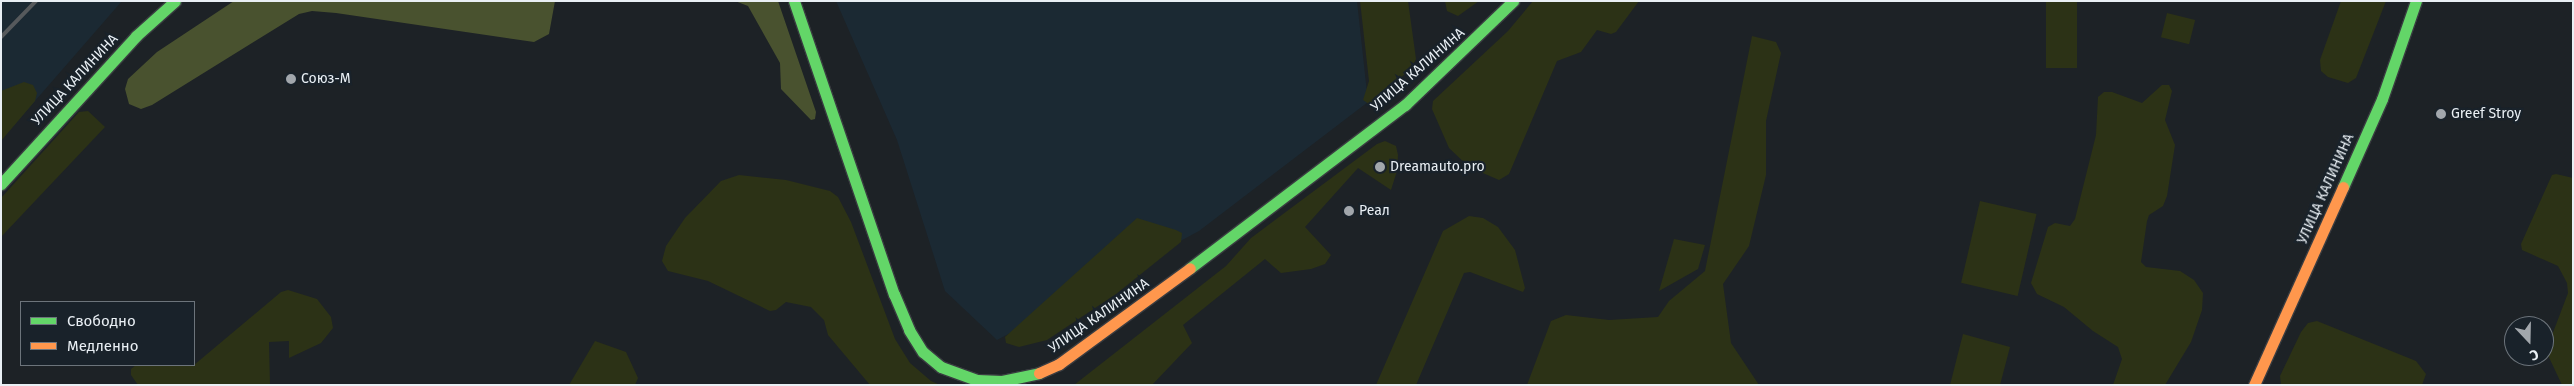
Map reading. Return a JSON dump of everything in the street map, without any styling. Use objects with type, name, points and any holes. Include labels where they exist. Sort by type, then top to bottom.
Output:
[{"type":"main road","name":"УЛИЦА КАЛИНИНА","points":[[1,184],[136,36],[175,1]]},
{"type":"main road","name":"УЛИЦА КАЛИНИНА","points":[[794,1],[894,294],[909,330],[924,352],[941,367],[977,380],[1002,381],[1030,377],[1059,364],[1129,314],[1405,104],[1513,1]]},
{"type":"main road","name":"УЛИЦА КАЛИНИНА","points":[[2254,385],[2382,99],[2416,1]]},
{"type":"shaded area","points":[[1,1],[122,1],[1,140]]},
{"type":"shaded area","points":[[836,1],[1357,1],[1368,102],[1199,231],[997,340],[945,291],[897,140]]},
{"type":"green space","points":[[234,1],[555,1],[549,34],[534,42],[336,13],[312,11],[299,14],[152,105],[141,109],[129,104],[125,89],[128,79],[157,52]]},
{"type":"green space","points":[[735,1],[778,1],[816,112],[815,119],[811,120],[781,89],[780,63],[748,6]]},
{"type":"green space","points":[[1360,1],[1408,1],[1416,59],[1411,69],[1369,104],[1363,100],[1369,81]]},
{"type":"green space","points":[[1445,1],[1479,1],[1458,16],[1447,11]]},
{"type":"green space","points":[[1533,1],[1639,1],[1616,32],[1611,34],[1597,30],[1581,52],[1557,61],[1509,174],[1499,180],[1469,167],[1449,148],[1432,109],[1433,101],[1508,31]]},
{"type":"green space","points":[[2046,1],[2077,1],[2077,68],[2046,68]]},
{"type":"green space","points":[[2341,1],[2386,1],[2356,78],[2348,83],[2328,77],[2321,71],[2320,60]]},
{"type":"green space","points":[[2167,13],[2195,20],[2189,44],[2161,37]]},
{"type":"green space","points":[[1752,36],[1776,42],[1781,53],[1766,121],[1766,175],[1749,246],[1723,284],[1731,343],[1759,385],[1527,385],[1551,321],[1566,315],[1609,320],[1658,317],[1669,301],[1705,271]]},
{"type":"green space","points":[[24,82],[33,85],[37,93],[35,101],[1,141],[1,91]]},
{"type":"green space","points":[[2162,85],[2169,85],[2172,91],[2165,120],[2175,145],[2167,196],[2163,206],[2149,215],[2141,262],[2146,267],[2180,271],[2194,280],[2203,293],[2202,310],[2191,342],[2165,385],[2113,385],[2122,359],[2118,347],[2093,331],[2064,307],[2037,294],[2031,283],[2048,227],[2055,223],[2070,226],[2075,219],[2096,135],[2098,97],[2104,92],[2112,92],[2142,103]]},
{"type":"green space","points":[[88,111],[105,127],[1,237],[1,198],[79,112]]},
{"type":"green space","points":[[1385,141],[1396,146],[1398,155],[1397,171],[1391,190],[1358,168],[1305,227],[1331,255],[1325,264],[1311,269],[1281,273],[1265,259],[1183,325],[1192,343],[1152,385],[1074,385],[1226,266],[1251,238],[1377,144]]},
{"type":"green space","points":[[2556,174],[2573,178],[2573,385],[2562,385],[2553,366],[2554,330],[2568,293],[2567,283],[2558,266],[2522,250],[2521,244],[2552,175]]},
{"type":"green space","points":[[739,175],[786,180],[830,191],[838,197],[851,222],[895,339],[910,363],[931,381],[940,385],[870,385],[828,335],[824,320],[811,307],[786,302],[776,310],[770,311],[708,281],[668,271],[662,261],[666,246],[685,218],[721,181]]},
{"type":"green space","points":[[1980,201],[2037,214],[2018,296],[1961,283]]},
{"type":"green space","points":[[1469,216],[1483,218],[1498,227],[1515,250],[1525,288],[1523,292],[1470,272],[1464,273],[1416,385],[1376,385],[1443,231]]},
{"type":"green space","points":[[1137,218],[1182,233],[1181,242],[1116,294],[1047,340],[1019,347],[1006,343],[1005,337]]},
{"type":"green space","points":[[1674,239],[1705,245],[1698,269],[1659,291]]},
{"type":"green space","points":[[288,290],[317,299],[331,317],[333,328],[321,343],[289,358],[289,341],[269,342],[270,385],[138,385],[131,375],[131,369],[135,366],[195,366],[281,292]]},
{"type":"green space","points":[[2317,321],[2416,361],[2426,374],[2422,385],[2281,385],[2280,376],[2301,332],[2308,323]]},
{"type":"green space","points":[[1963,334],[2010,347],[2000,385],[1950,385]]},
{"type":"green space","points":[[595,341],[626,352],[638,378],[635,385],[569,385]]},
{"type":"railway","points":[[1,37],[36,1]]},
{"type":"traffic: fast","points":[[1,184],[136,36],[175,1]]},
{"type":"traffic: fast","points":[[794,1],[894,294],[909,330],[923,352],[941,367],[977,380],[1002,381],[1039,373]]},
{"type":"traffic: fast","points":[[1190,268],[1405,105],[1513,1]]},
{"type":"traffic: fast","points":[[2343,187],[2382,99],[2416,1]]},
{"type":"traffic: slow","points":[[2254,385],[2343,187]]},
{"type":"traffic: slow","points":[[1039,373],[1059,364],[1190,268]]},
{"type":"place","name":"Союз-М","points":[[291,79]]},
{"type":"place","name":"Greef Stroy","points":[[2441,114]]},
{"type":"place","name":"Dreamauto.pro","points":[[1380,167]]},
{"type":"place","name":"Реал","points":[[1349,211]]}]
